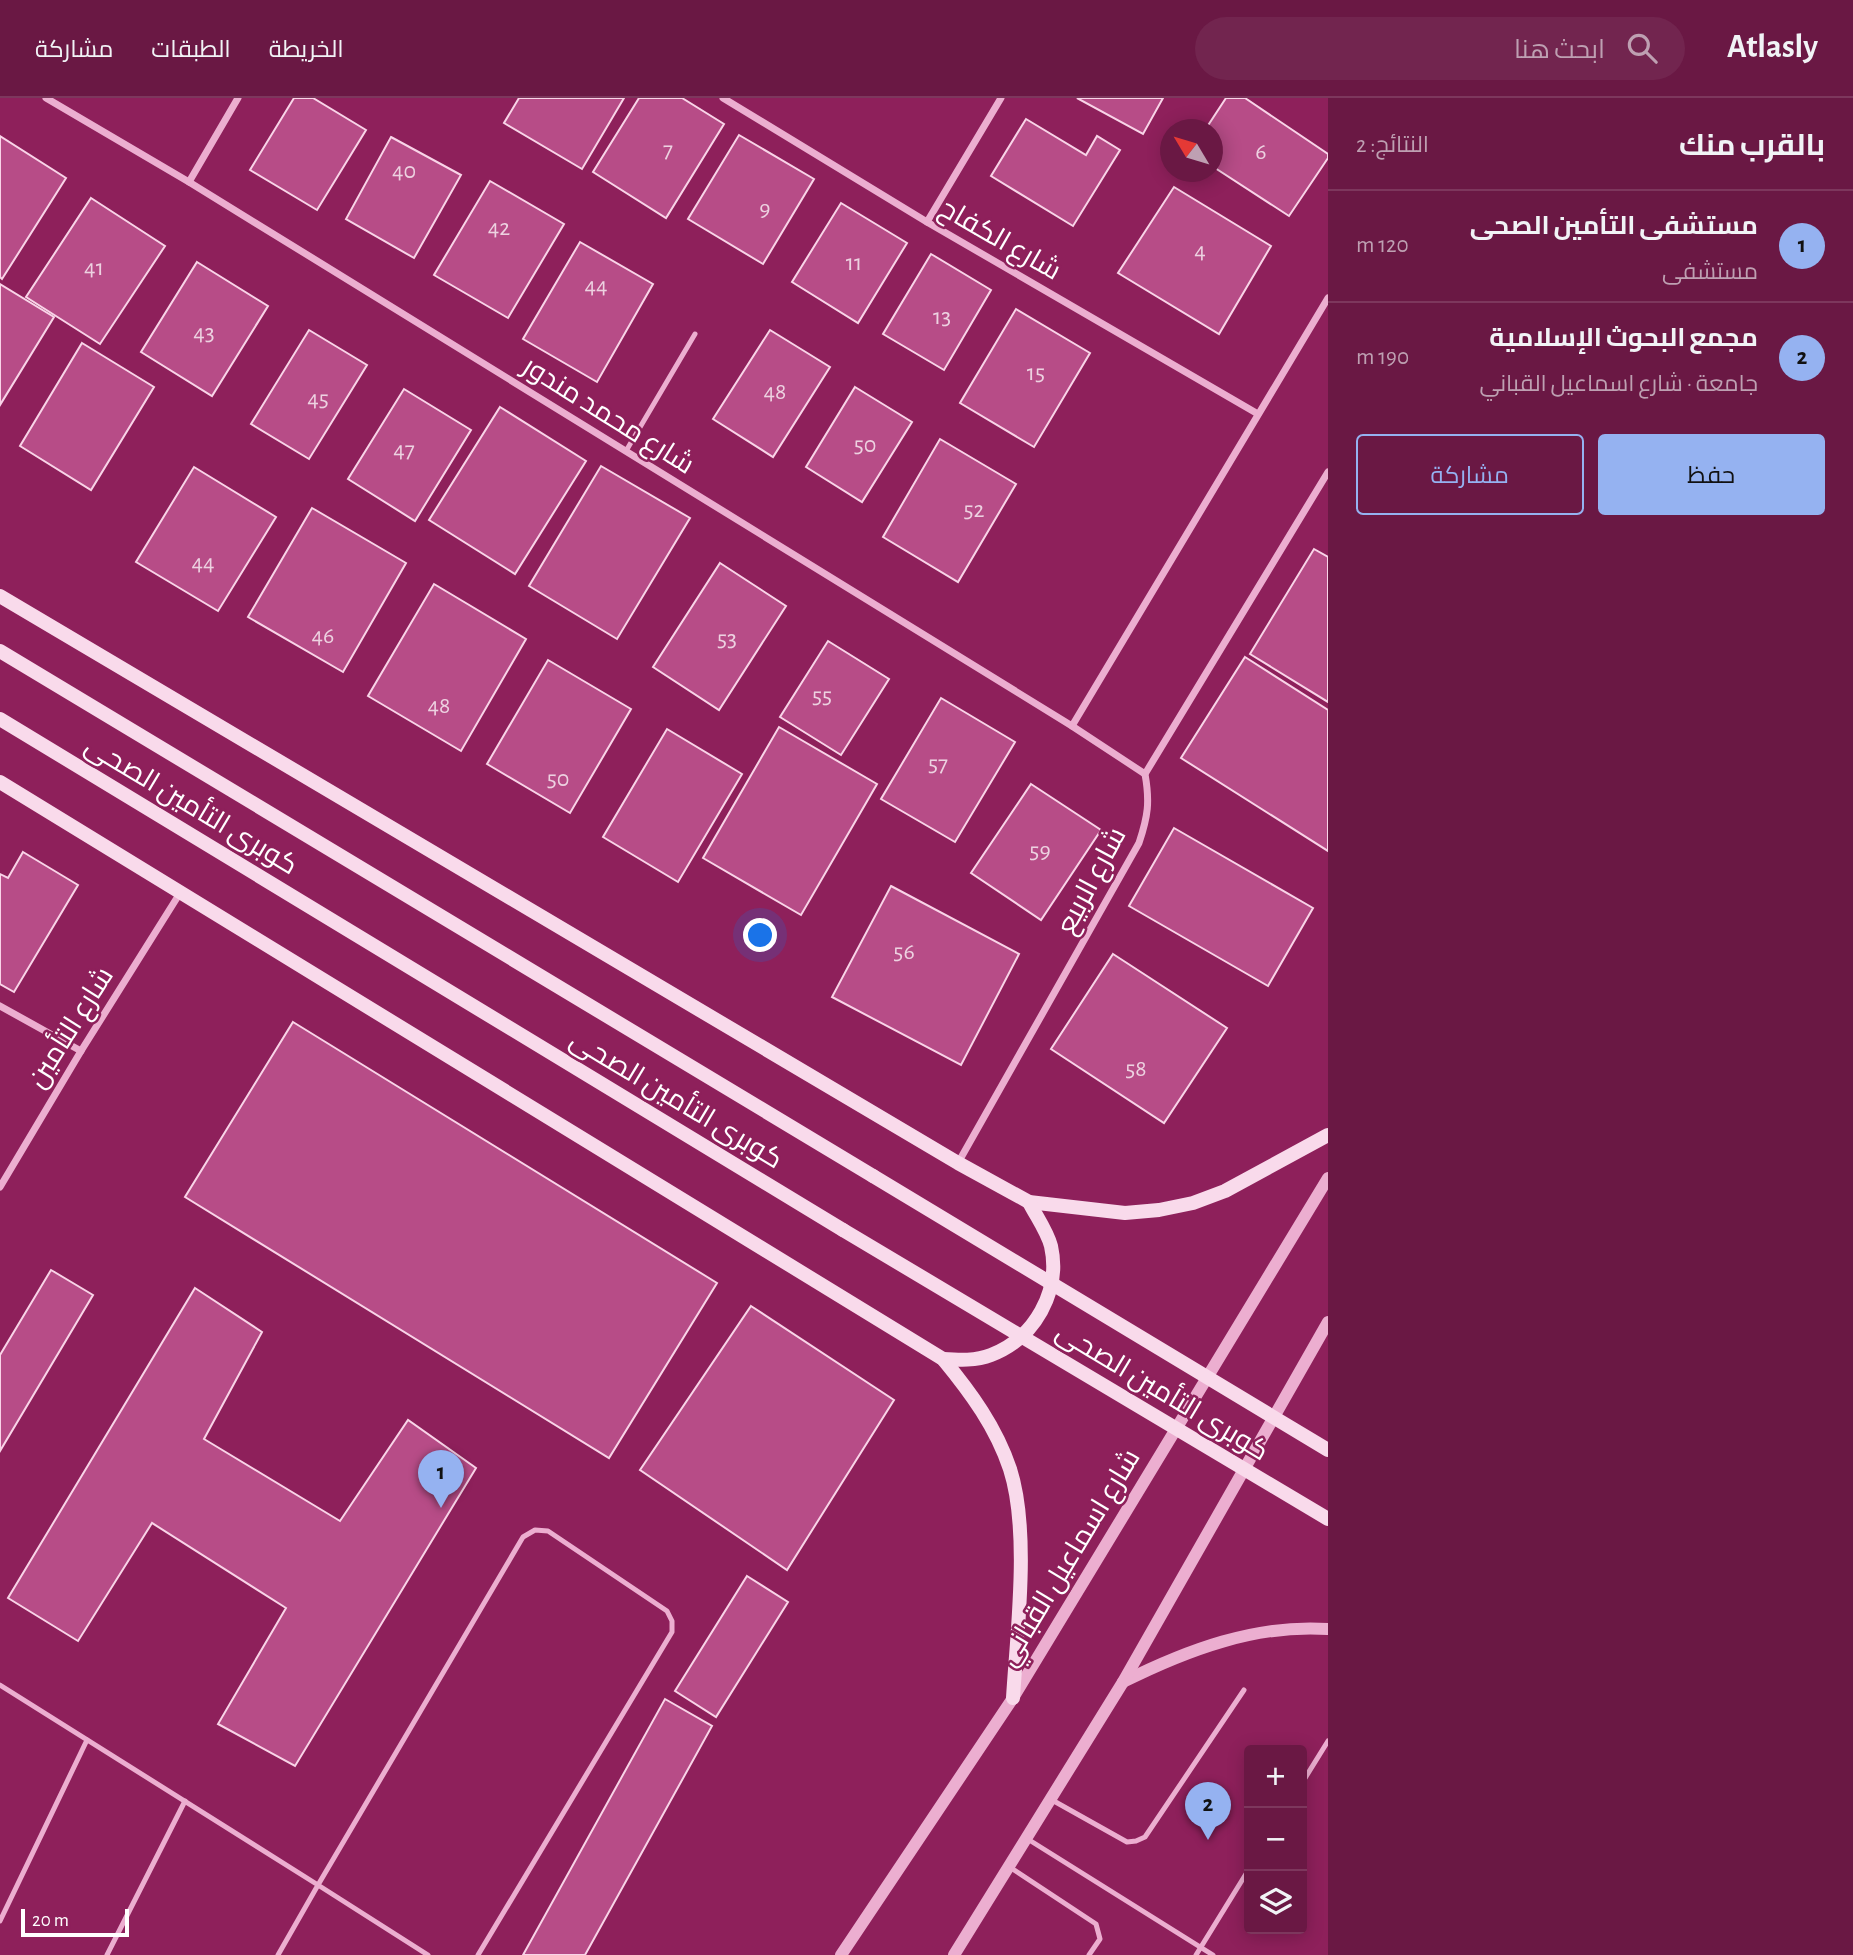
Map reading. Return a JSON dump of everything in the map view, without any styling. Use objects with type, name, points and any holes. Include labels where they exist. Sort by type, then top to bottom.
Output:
[{"type":"main road","points":[[0,596],[958,1163],[1029,1202],[1125,1213],[1193,1203],[1225,1191],[1328,1135]]},
{"type":"main road","name":"كوبرى التأمين الصحى","points":[[0,651],[1328,1450]]},
{"type":"main road","name":"كوبرى التأمين الصحى","points":[[0,719],[843,1230],[1328,1519]]},
{"type":"main road","points":[[0,782],[943,1360],[971,1392],[983,1411],[1011,1470],[1019,1521],[1020,1559],[1013,1698]]},
{"type":"main road","points":[[943,1360],[967,1361],[990,1356],[1011,1346],[1028,1330],[1042,1311],[1051,1289],[1054,1266],[1050,1243],[1029,1202]]},
{"type":"street","name":"شارع محمد مندور","points":[[46,98],[189,182],[1072,726],[1145,774]]},
{"type":"street","points":[[189,182],[238,98]]},
{"type":"street","name":"شارع الكفاح","points":[[723,98],[927,222],[1258,414]]},
{"type":"street","points":[[927,222],[1001,98]]},
{"type":"street","points":[[1072,726],[1328,298]]},
{"type":"street","points":[[1145,774],[1328,472]]},
{"type":"street","name":"شارع الربيع","points":[[958,1163],[1139,843],[1147,822],[1150,799],[1145,774]]},
{"type":"street","name":"شارع التأمين","points":[[0,1187],[180,893]]},
{"type":"street","points":[[0,1006],[81,1051]]},
{"type":"street","name":"شارع اسماعيل القباني","points":[[841,1955],[1013,1698],[1328,1178]]},
{"type":"street","points":[[954,1955],[1123,1682],[1328,1322]]},
{"type":"street","points":[[1123,1682],[1169,1659],[1218,1642],[1268,1632],[1328,1629]]},
{"type":"lane","points":[[626,451],[695,334]]},
{"type":"lane","points":[[278,1955],[523,1537],[535,1530],[548,1531],[667,1611],[672,1621],[672,1632],[478,1955]]},
{"type":"lane","points":[[0,1685],[428,1955]]},
{"type":"lane","points":[[1049,1799],[1126,1842],[1145,1837],[1244,1690]]},
{"type":"lane","points":[[0,1921],[87,1740]]},
{"type":"lane","points":[[1307,1775],[1328,1741]]},
{"type":"lane","points":[[107,1955],[185,1801]]},
{"type":"lane","points":[[1026,1837],[1213,1955]]},
{"type":"lane","points":[[1008,1866],[1096,1924],[1100,1939],[1089,1955]]},
{"type":"lane","points":[[1196,1955],[1247,1871]]},
{"type":"building","points":[[294,98],[313,98],[366,130],[317,210],[250,170]]},
{"type":"building","points":[[519,98],[624,98],[582,169],[504,123]]},
{"type":"building","points":[[639,98],[682,98],[724,124],[666,218],[593,172]]},
{"type":"building","points":[[1077,98],[1163,98],[1143,134]]},
{"type":"building","points":[[1226,98],[1245,98],[1328,154],[1328,158],[1289,216],[1223,173],[1223,119],[1212,119]]},
{"type":"building","points":[[1026,119],[1086,155],[1097,136],[1120,150],[1073,226],[991,176]]},
{"type":"building","points":[[739,135],[814,179],[763,264],[688,219]]},
{"type":"building","points":[[0,136],[66,178],[2,279],[0,277]]},
{"type":"building","points":[[391,137],[461,175],[414,258],[346,219]]},
{"type":"building","points":[[490,181],[564,224],[508,318],[434,275]]},
{"type":"building","points":[[1174,187],[1271,246],[1219,334],[1118,273]]},
{"type":"building","points":[[91,198],[165,246],[100,344],[26,297]]},
{"type":"building","points":[[841,203],[907,243],[858,323],[792,282]]},
{"type":"building","points":[[580,242],[653,284],[597,382],[523,339]]},
{"type":"building","points":[[931,254],[991,290],[944,370],[883,334]]},
{"type":"building","points":[[197,262],[268,306],[212,396],[141,352]]},
{"type":"building","points":[[0,284],[54,317],[0,405]]},
{"type":"building","points":[[1016,309],[1090,353],[1034,447],[960,403]]},
{"type":"building","points":[[309,330],[367,365],[309,459],[251,424]]},
{"type":"building","points":[[770,330],[830,367],[773,457],[713,419]]},
{"type":"building","points":[[82,343],[154,387],[91,490],[20,446]]},
{"type":"building","points":[[855,387],[912,422],[862,502],[806,467]]},
{"type":"building","points":[[404,389],[471,430],[415,521],[348,479]]},
{"type":"building","points":[[500,407],[586,461],[515,574],[429,520]]},
{"type":"building","points":[[940,439],[1016,484],[958,582],[883,537]]},
{"type":"building","points":[[601,466],[690,518],[617,639],[529,586]]},
{"type":"building","points":[[194,467],[276,517],[218,611],[136,562]]},
{"type":"building","points":[[312,508],[406,563],[343,672],[248,617]]},
{"type":"building","points":[[1314,549],[1328,557],[1328,702],[1250,654]]},
{"type":"building","points":[[720,563],[786,606],[719,710],[653,667]]},
{"type":"building","points":[[434,584],[526,639],[461,751],[368,696]]},
{"type":"building","points":[[828,641],[889,679],[841,755],[780,717]]},
{"type":"building","points":[[1245,657],[1328,710],[1328,851],[1181,758]]},
{"type":"building","points":[[548,660],[631,709],[570,813],[487,764]]},
{"type":"building","points":[[941,698],[1015,742],[955,842],[881,799]]},
{"type":"building","points":[[779,727],[877,784],[801,915],[703,858]]},
{"type":"building","points":[[667,729],[742,774],[678,882],[603,837]]},
{"type":"building","points":[[1031,784],[1101,830],[1041,920],[971,873]]},
{"type":"building","points":[[1174,828],[1313,908],[1268,986],[1129,906]]},
{"type":"building","points":[[23,852],[78,885],[14,992],[0,984],[0,874],[8,878]]},
{"type":"building","points":[[891,886],[1019,954],[961,1065],[832,997]]},
{"type":"building","points":[[1113,954],[1227,1028],[1164,1123],[1051,1049]]},
{"type":"building","points":[[293,1022],[717,1283],[609,1458],[185,1197]]},
{"type":"building","points":[[51,1270],[93,1295],[0,1451],[0,1355]]},
{"type":"building","points":[[195,1288],[262,1332],[204,1439],[340,1521],[408,1420],[476,1468],[295,1766],[218,1724],[286,1608],[152,1523],[78,1641],[8,1598]]},
{"type":"building","points":[[751,1306],[894,1400],[787,1570],[640,1470]]},
{"type":"building","points":[[747,1576],[788,1602],[716,1717],[675,1691]]},
{"type":"building","points":[[665,1699],[712,1726],[585,1955],[523,1955]]},
{"type":"place","name":"مستشفى التأمين الصحى","points":[[441,1508]]},
{"type":"place","name":"مجمع البحوث الإسلامية","points":[[1208,1840]]}]
